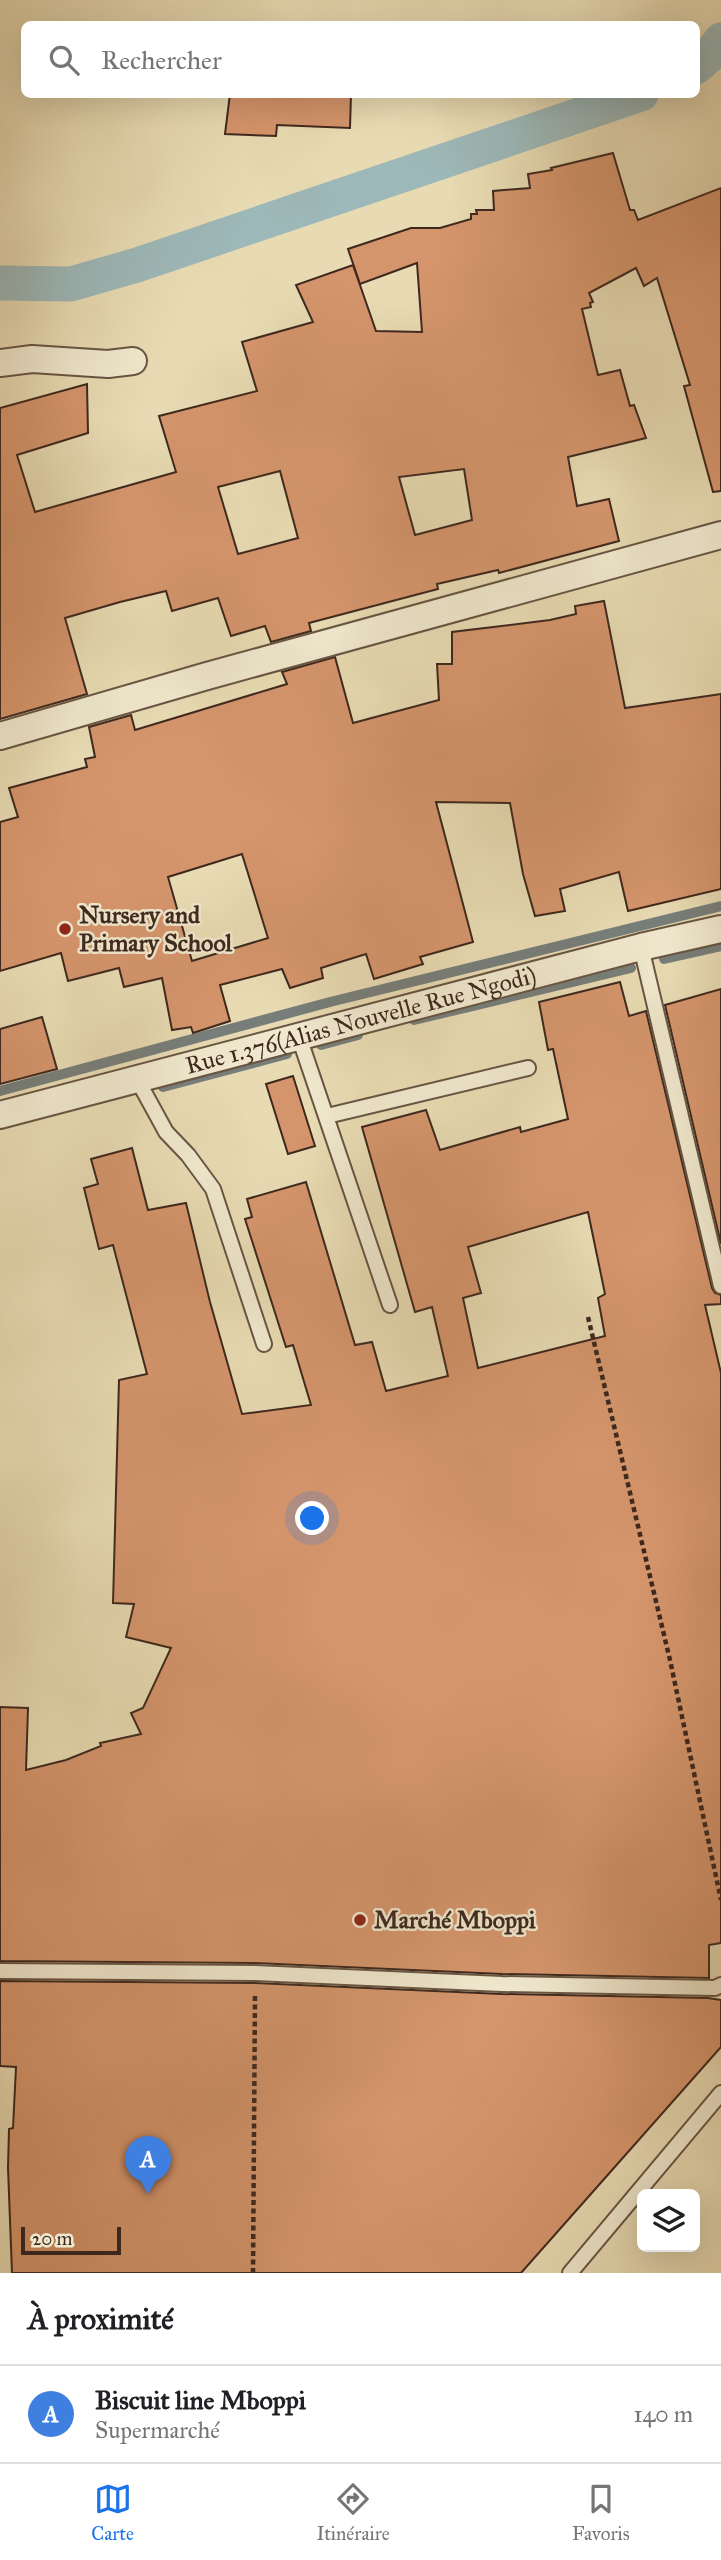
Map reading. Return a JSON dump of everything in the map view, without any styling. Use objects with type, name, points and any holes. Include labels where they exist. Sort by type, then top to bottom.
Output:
[{"type":"street","points":[[0,363],[32,359],[108,364],[133,361]]},
{"type":"street","points":[[0,736],[721,534]]},
{"type":"street","name":"Rue 1.376(Alias Nouvelle Rue Ngodi)","points":[[0,1115],[641,947],[721,929]]},
{"type":"lane","points":[[641,947],[721,1286]]},
{"type":"lane","points":[[299,1037],[390,1305]]},
{"type":"lane","points":[[327,1116],[528,1068]]},
{"type":"lane","points":[[137,1079],[166,1132],[188,1155],[213,1189],[264,1344]]},
{"type":"lane","points":[[0,1971],[255,1973],[502,1984],[715,1988],[721,1985]]},
{"type":"lane","points":[[570,2273],[721,2093]]},
{"type":"path","points":[[588,1317],[670,1660],[721,1900]]},
{"type":"path","points":[[253,2273],[255,1973]]},
{"type":"building","points":[[230,98],[351,98],[350,128],[277,125],[276,136],[225,134]]},
{"type":"building","points":[[613,153],[630,210],[634,210],[638,220],[721,188],[721,491],[713,492],[684,386],[690,385],[657,278],[644,286],[636,268],[589,293],[593,302],[590,303],[591,307],[582,309],[598,375],[620,370],[630,406],[634,405],[646,438],[568,457],[577,506],[609,499],[619,541],[499,573],[498,570],[437,584],[438,589],[309,623],[311,631],[271,642],[265,626],[231,636],[218,598],[172,611],[166,591],[120,602],[65,618],[87,694],[0,719],[0,408],[87,384],[88,433],[17,455],[35,512],[176,472],[159,416],[257,391],[242,342],[313,322],[296,285],[353,265],[376,331],[422,332],[417,263],[360,284],[348,249],[411,228],[440,228],[471,219],[471,214],[477,214],[476,210],[494,210],[493,191],[530,188],[528,174],[552,170],[551,168]],"holes":[[[464,469],[472,520],[415,535],[399,477]],[[280,471],[298,538],[238,554],[218,487]]]},
{"type":"building","points":[[604,601],[625,708],[721,694],[721,889],[628,911],[619,872],[560,889],[565,911],[535,916],[523,874],[510,803],[436,802],[473,942],[420,957],[423,964],[374,979],[366,954],[321,968],[323,978],[290,988],[282,969],[220,985],[230,1021],[193,1033],[191,1027],[172,1030],[162,978],[124,987],[119,968],[68,981],[61,953],[0,971],[0,822],[18,817],[9,788],[87,767],[85,759],[95,757],[89,727],[131,715],[135,730],[287,684],[282,672],[335,657],[353,723],[439,700],[437,664],[452,664],[452,632],[550,620],[576,614],[575,606]],"holes":[[[242,854],[268,938],[192,961],[168,877]]]},
{"type":"building","name":"Marché Mboppi","points":[[620,982],[629,1016],[646,1011],[712,1288],[715,1293],[721,1295],[721,1304],[705,1305],[721,1373],[721,1943],[709,1945],[709,1978],[502,1974],[255,1963],[0,1961],[0,1707],[28,1708],[26,1770],[66,1760],[101,1746],[100,1743],[141,1734],[131,1713],[143,1708],[171,1648],[126,1637],[134,1604],[113,1603],[119,1380],[147,1374],[113,1245],[99,1249],[84,1188],[98,1184],[91,1159],[132,1148],[148,1210],[186,1203],[210,1302],[242,1414],[311,1405],[293,1345],[286,1347],[245,1219],[252,1217],[247,1199],[306,1182],[355,1345],[372,1342],[386,1391],[448,1376],[432,1307],[415,1312],[362,1127],[426,1110],[440,1150],[520,1127],[521,1132],[568,1119],[553,1049],[548,1050],[539,1002]],"holes":[[[588,1212],[605,1294],[598,1298],[605,1336],[478,1368],[463,1298],[481,1293],[468,1247]]]},
{"type":"building","points":[[721,989],[721,1244],[665,1005]]},
{"type":"building","points":[[42,1017],[57,1069],[0,1084],[0,1029]]},
{"type":"building","points":[[293,1076],[315,1146],[288,1154],[266,1084]]},
{"type":"building","points":[[0,1981],[255,1983],[502,1994],[708,1998],[721,2000],[721,2047],[521,2273],[12,2273],[8,2168],[16,2067],[0,2066]]},
{"type":"waterway","points":[[700,64],[721,40]]},
{"type":"waterway","points":[[0,283],[71,284],[137,265],[629,98]]},
{"type":"waterway","points":[[0,1091],[330,1002],[721,906]]},
{"type":"waterway","points":[[664,959],[721,946]]},
{"type":"waterway","points":[[414,1020],[631,968]]},
{"type":"waterway","points":[[321,1045],[358,1035]]},
{"type":"waterway","points":[[163,1087],[287,1054]]},
{"type":"place","name":"Nursery and Primary School","points":[[65,929]]},
{"type":"place","name":"Marché Mboppi","points":[[360,1920]]},
{"type":"place","name":"Biscuit line Mboppi","points":[[148,2194]]}]
